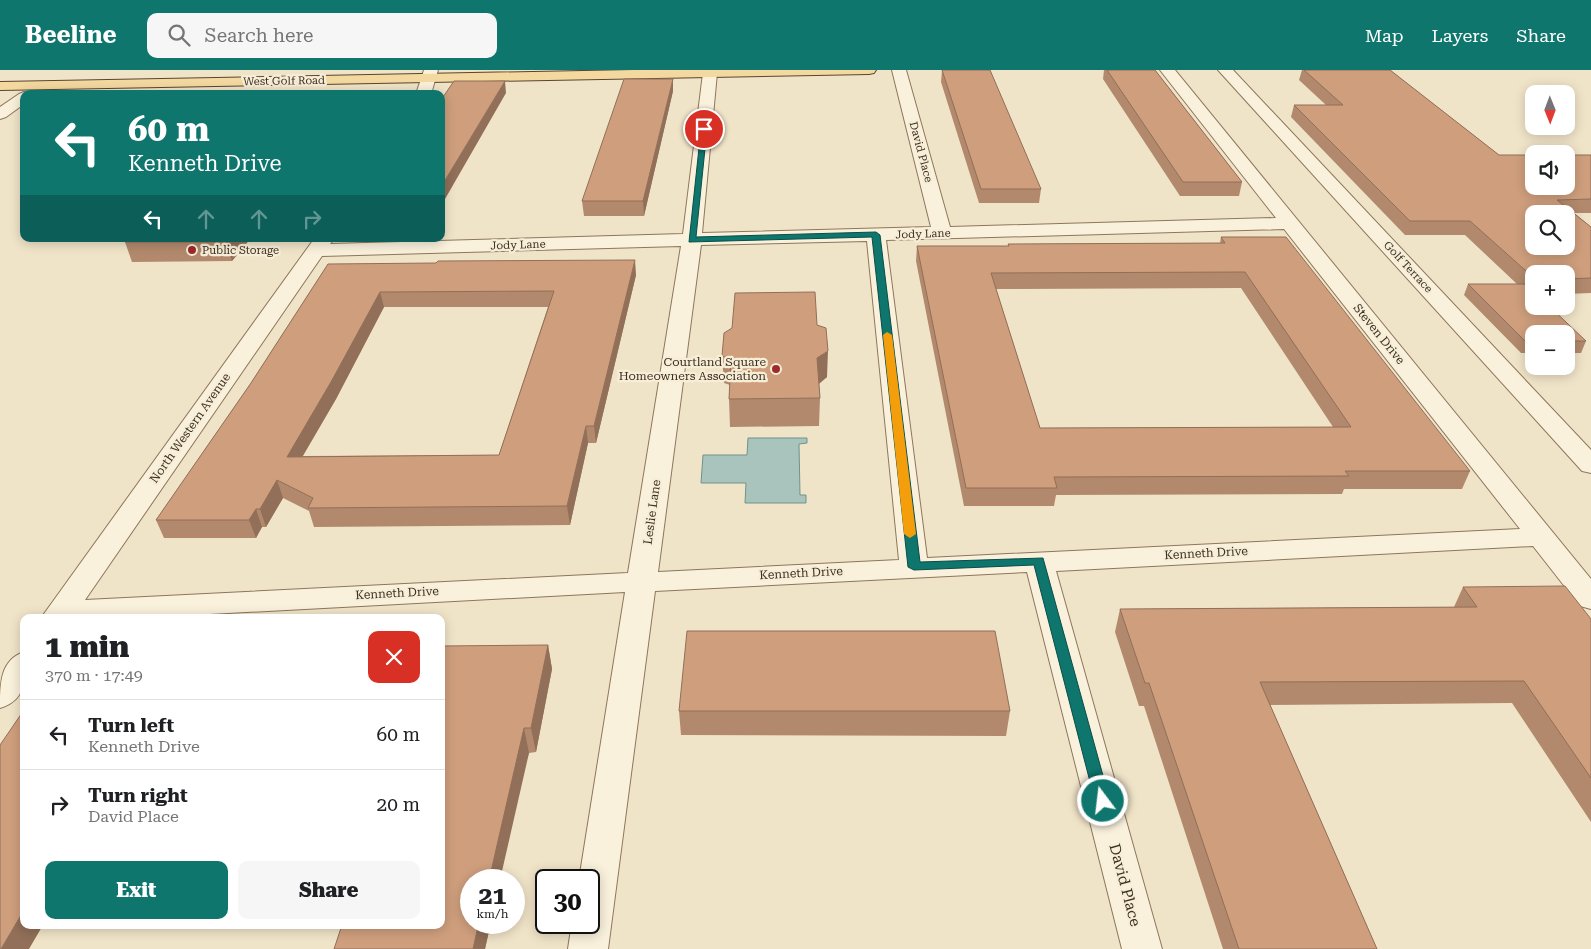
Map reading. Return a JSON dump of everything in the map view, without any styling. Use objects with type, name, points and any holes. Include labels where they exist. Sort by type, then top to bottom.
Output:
[{"type":"main road","name":"West Golf Road","points":[[0,75],[396,70]]},
{"type":"main road","name":"West Golf Road","points":[[0,86],[34,90],[430,75],[869,70]]},
{"type":"street","name":"David Place","points":[[900,70],[942,233]]},
{"type":"street","name":"Steven Drive","points":[[1167,70],[1591,599]]},
{"type":"street","name":"Golf Terrace","points":[[1226,70],[1591,465]]},
{"type":"street","name":"Leslie Lane","points":[[588,949],[692,240],[710,73]]},
{"type":"street","points":[[424,90],[430,75]]},
{"type":"street","points":[[0,114],[20,100]]},
{"type":"street","name":"Jody Lane","points":[[320,244],[692,240],[1290,224]]},
{"type":"street","points":[[876,235],[914,567]]},
{"type":"street","name":"North Western Avenue","points":[[58,614],[320,244]]},
{"type":"street","name":"Kenneth Drive","points":[[58,614],[642,581],[1542,536]]},
{"type":"street","name":"David Place","points":[[1039,561],[1142,949]]},
{"type":"street","points":[[0,696],[20,668]]},
{"type":"water","points":[[748,438],[807,438],[807,443],[799,444],[800,495],[806,495],[806,503],[745,503],[746,483],[701,483],[703,455],[747,455]]},
{"type":"building","points":[[942,70],[990,70],[1041,189],[981,189]]},
{"type":"building","points":[[1107,70],[1155,70],[1242,182],[1183,182]]},
{"type":"building","points":[[1304,70],[1390,70],[1499,155],[1525,155],[1525,195],[1575,195],[1575,155],[1591,155],[1591,199],[1557,200],[1563,205],[1525,205],[1525,255],[1575,255],[1575,214],[1591,227],[1591,278],[1575,279],[1575,265],[1525,265],[1525,270],[1470,221],[1410,221],[1294,105],[1343,105]]},
{"type":"building","points":[[624,79],[673,79],[643,201],[582,201]]},
{"type":"building","points":[[454,81],[505,81],[445,180],[445,94]]},
{"type":"building","points":[[1221,237],[1286,237],[1470,471],[1345,471],[1349,476],[1054,477],[1057,488],[966,488],[917,246],[1225,243]],"holes":[[[1245,272],[1351,427],[1040,428],[991,273]]]},
{"type":"building","points":[[635,260],[594,426],[586,426],[567,506],[308,508],[313,498],[277,480],[260,509],[256,509],[249,520],[156,520],[251,383],[328,264],[436,263],[438,261]],"holes":[[[554,291],[499,455],[287,457],[331,382],[380,292]]]},
{"type":"building","points":[[1468,284],[1525,284],[1525,315],[1559,315],[1569,325],[1525,325],[1525,341]]},
{"type":"building","name":"Courtland Square Homeowners Association","points":[[815,292],[817,325],[826,328],[828,351],[817,358],[820,398],[729,399],[731,359],[722,356],[724,333],[732,328],[735,293]]},
{"type":"building","points":[[1575,331],[1586,341],[1575,341]]},
{"type":"building","points":[[1565,586],[1591,619],[1591,778],[1524,681],[1260,682],[1377,949],[1239,949],[1149,683],[1145,683],[1120,609],[1477,607],[1463,587]]},
{"type":"building","points":[[687,631],[995,631],[1010,711],[679,711]]},
{"type":"building","points":[[548,645],[531,728],[524,728],[492,869],[460,869],[460,934],[476,934],[473,949],[334,949],[341,929],[445,929],[445,646]]},
{"type":"building","points":[[20,716],[20,917],[1,949],[0,949],[0,745]]},
{"type":"slow traffic","points":[[887,335],[910,534]]},
{"type":"place","name":"Public Storage","points":[[192,250]]},
{"type":"place","name":"Courtland Square Homeowners Association","points":[[776,369]]},
{"type":"route","points":[[704,129],[692,240],[876,235],[914,567],[1039,561],[1103,801]]}]
